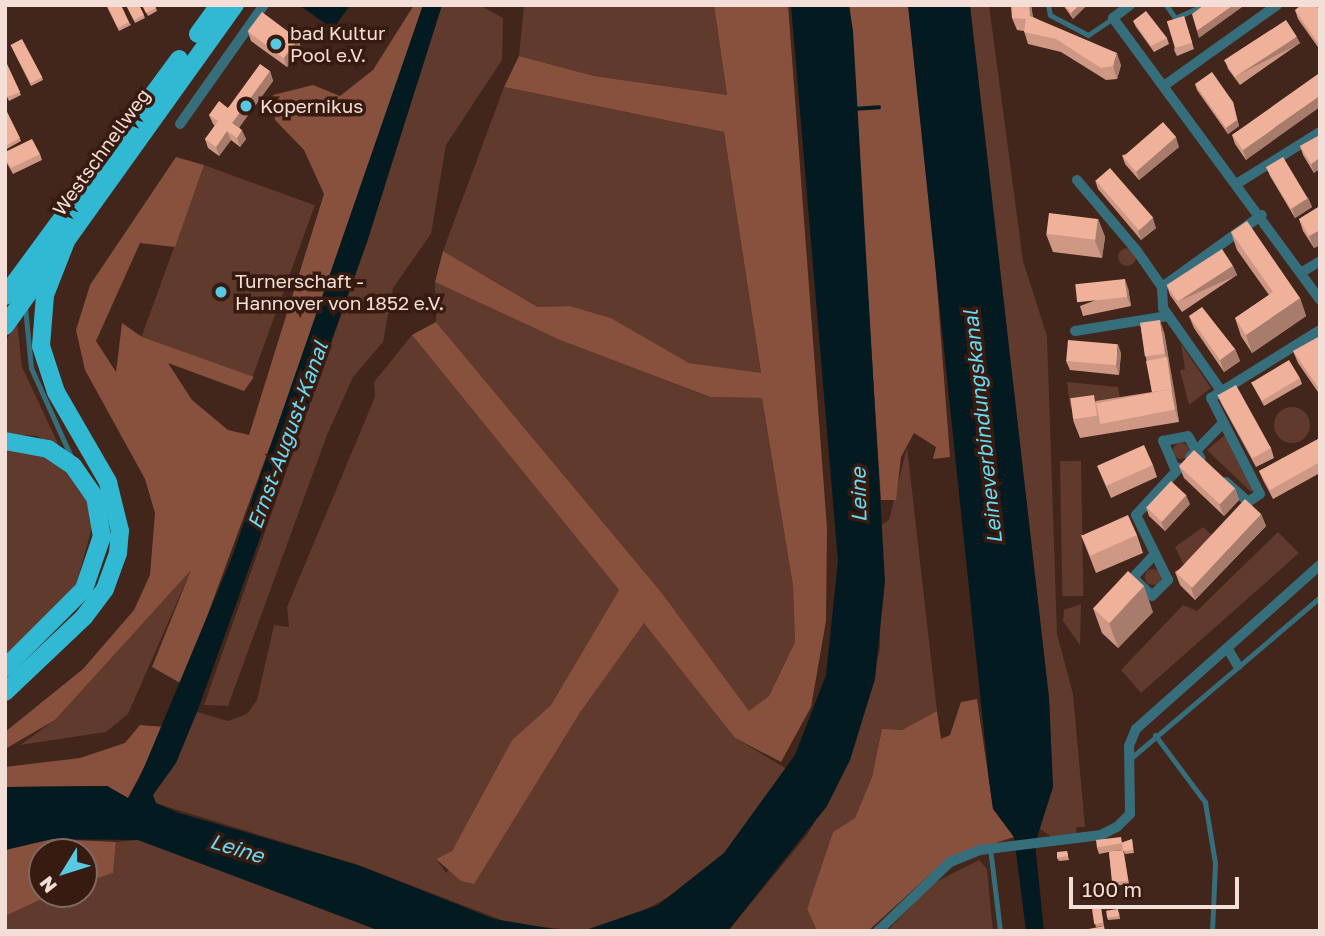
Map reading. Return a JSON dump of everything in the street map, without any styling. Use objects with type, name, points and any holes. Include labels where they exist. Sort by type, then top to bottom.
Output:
[{"type":"highway","name":"Westschnellweg","points":[[5,296],[219,5]]},
{"type":"highway","name":"Westschnellweg","points":[[5,326],[72,226],[235,5]]},
{"type":"highway","points":[[5,692],[97,602],[118,553],[118,519],[108,482],[49,378],[41,346],[45,295],[72,226]]},
{"type":"highway","points":[[5,441],[48,449],[74,466],[100,510],[99,559],[75,601],[5,668]]},
{"type":"street","points":[[180,124],[264,5]]},
{"type":"street","points":[[1130,5],[1113,18],[1262,215],[1320,300]]},
{"type":"street","points":[[1165,85],[1278,5]]},
{"type":"street","points":[[1238,183],[1320,132]]},
{"type":"street","points":[[1077,180],[1162,287]]},
{"type":"street","points":[[1222,392],[1168,316],[1160,301],[1162,287],[1262,215]]},
{"type":"street","points":[[1302,272],[1320,261]]},
{"type":"street","points":[[1075,331],[1168,316]]},
{"type":"street","points":[[1176,471],[1163,441],[1188,436],[1195,453],[1248,502],[1260,494],[1222,424],[1212,398],[1320,330]]},
{"type":"street","points":[[1154,554],[1136,514],[1222,424]]},
{"type":"street","points":[[1252,476],[1264,470]]},
{"type":"street","points":[[878,931],[928,878],[990,848],[1101,835],[1130,814],[1128,761],[1136,729],[1157,706],[1229,651],[1237,636],[1320,565]]},
{"type":"street","points":[[1229,651],[1238,666]]},
{"type":"lane","points":[[1048,5],[1050,15],[1088,35],[1113,18]]},
{"type":"lane","points":[[1166,5],[1175,18],[1204,5]]},
{"type":"lane","points":[[26,293],[31,368],[74,466]]},
{"type":"lane","points":[[1128,761],[1320,597]]},
{"type":"lane","points":[[1156,735],[1205,802],[1215,863],[1212,931]]},
{"type":"lane","points":[[990,848],[1000,931]]},
{"type":"shaded area","points":[[414,5],[423,5],[348,235],[182,684],[152,667],[191,570],[55,720],[5,749],[5,732],[83,669],[134,610],[150,575],[155,513],[145,479],[85,370],[76,330],[90,285],[176,157],[204,165],[175,247],[140,243],[96,341],[116,372],[122,323],[142,337],[254,377],[244,391],[168,363],[192,400],[228,430],[249,435],[324,194],[304,150],[275,120],[273,95],[313,85],[340,96],[373,70]]},
{"type":"shaded area","points":[[442,5],[479,5],[503,18],[502,60],[446,145],[431,234],[393,288],[383,342],[353,377],[327,435],[228,706],[204,705],[367,242]]},
{"type":"shaded area","points":[[524,5],[714,5],[727,95],[594,76],[519,56]]},
{"type":"shaded area","points":[[714,5],[788,5],[827,528],[826,621],[811,707],[781,762],[735,738],[644,623],[579,714],[474,884],[461,881],[436,859],[452,851],[512,740],[551,705],[619,590],[412,335],[436,322],[661,592],[749,711],[769,696],[795,642],[793,586],[762,398],[710,397],[560,340],[435,282],[443,251],[538,307],[570,306],[611,318],[689,363],[761,373],[724,132],[504,87],[519,56],[594,76],[727,95]]},
{"type":"shaded area","points":[[849,5],[908,5],[927,155],[950,457],[933,459],[936,447],[914,433],[901,457],[896,500],[881,500]]},
{"type":"shaded area","points":[[970,5],[989,5],[1023,261],[1047,336],[1057,634],[1073,694],[1085,827],[1076,827],[1077,838],[1056,840],[1039,828],[1053,787],[1049,698]]},
{"type":"shaded area","points":[[504,87],[724,132],[761,374],[689,363],[611,318],[570,306],[539,307],[443,251]]},
{"type":"shaded area","name":"Turnerschaft - Hannover von 1852 e.V.","points":[[204,165],[315,205],[252,377],[141,337]]},
{"type":"shaded area","points":[[1127,248],[1133,251],[1136,257],[1133,263],[1127,266],[1121,263],[1118,257],[1121,251]]},
{"type":"shaded area","points":[[435,282],[560,340],[709,397],[762,398],[793,586],[795,642],[769,696],[749,712],[661,592],[436,322]]},
{"type":"shaded area","points":[[17,323],[22,367],[60,448],[37,436],[5,434],[5,342]]},
{"type":"shaded area","points":[[412,335],[619,590],[551,705],[512,740],[452,851],[436,859],[446,873],[579,714],[644,622],[735,738],[787,769],[724,853],[677,892],[629,919],[583,931],[512,924],[358,865],[155,803],[153,795],[197,712],[228,721],[247,714],[257,700],[274,625],[289,627],[287,607],[375,397],[374,382]]},
{"type":"shaded area","points":[[1181,344],[1211,388],[1189,405],[1180,370],[1185,369]]},
{"type":"shaded area","points":[[1067,382],[1118,387],[1120,398],[1070,407]]},
{"type":"shaded area","points":[[1292,407],[1305,412],[1310,425],[1305,438],[1292,443],[1279,438],[1274,425],[1279,412]]},
{"type":"shaded area","points":[[1226,434],[1253,490],[1251,492],[1207,450]]},
{"type":"shaded area","points":[[1181,443],[1187,445],[1187,457],[1181,459],[1175,457],[1173,451],[1175,445]]},
{"type":"shaded area","points":[[907,447],[937,711],[902,730],[882,730],[872,777],[855,818],[833,832],[807,909],[817,931],[728,931],[807,835],[850,760],[880,649],[880,526],[889,520]]},
{"type":"shaded area","points":[[5,448],[34,452],[61,466],[86,500],[93,524],[76,585],[5,657]]},
{"type":"shaded area","points":[[1060,461],[1081,461],[1083,596],[1062,596]]},
{"type":"shaded area","points":[[1203,527],[1213,536],[1184,566],[1175,547]]},
{"type":"shaded area","points":[[1278,532],[1299,553],[1141,693],[1121,670],[1183,605],[1197,611]]},
{"type":"shaded area","points":[[192,568],[128,714],[106,732],[20,745],[55,720]]},
{"type":"shaded area","points":[[1150,569],[1156,569],[1161,577],[1159,583],[1150,585],[1145,580],[1145,574]]},
{"type":"shaded area","points":[[1081,604],[1080,645],[1063,621],[1064,610]]},
{"type":"shaded area","points":[[977,699],[993,808],[1014,837],[947,859],[868,931],[817,931],[807,909],[833,832],[855,818],[872,777],[882,729],[902,730],[937,711],[941,739],[950,735],[961,702]]},
{"type":"shaded area","points":[[140,725],[165,727],[128,798],[107,786],[5,787],[5,767],[80,758],[125,743]]},
{"type":"shaded area","points":[[138,840],[247,878],[380,931],[5,931],[5,916],[28,904],[28,908],[98,908],[98,878],[113,873],[116,842]]},
{"type":"shaded area","points":[[98,841],[116,842],[113,873],[98,878]]},
{"type":"shaded area","points":[[28,845],[28,905],[5,916],[5,850]]},
{"type":"shaded area","points":[[979,860],[987,869],[993,931],[887,931],[932,884]]},
{"type":"water","points":[[299,5],[350,5],[333,29]]},
{"type":"water","points":[[423,5],[442,5],[367,242],[197,712],[176,763],[153,795],[156,803],[179,813],[358,865],[494,919],[565,931],[380,931],[138,840],[28,838],[28,845],[5,850],[5,787],[107,786],[128,798],[140,777],[232,557]]},
{"type":"water","name":"Leine","points":[[791,5],[849,5],[853,31],[885,581],[875,679],[850,760],[827,806],[728,931],[583,931],[658,905],[724,853],[795,755],[826,675],[838,561]]},
{"type":"water","name":"Leineverbindungskanal","points":[[908,5],[970,5],[1049,698],[1053,787],[1035,844],[1044,931],[1026,931],[1014,837],[993,809]]},
{"type":"building","points":[[107,5],[121,5],[129,22],[118,28]]},
{"type":"building","points":[[126,5],[139,5],[144,15],[134,20]]},
{"type":"building","points":[[142,5],[155,5],[156,8],[146,13]]},
{"type":"building","points":[[1011,5],[1029,5],[1030,16],[1117,53],[1113,66],[1101,68],[1056,39],[1024,32],[1026,19],[1012,18]]},
{"type":"building","points":[[1065,5],[1079,5],[1071,13]]},
{"type":"building","points":[[1204,5],[1234,5],[1197,31],[1192,14]]},
{"type":"building","points":[[1301,5],[1316,5],[1320,11],[1320,46],[1295,10]]},
{"type":"building","points":[[1146,11],[1167,38],[1151,46],[1133,21]]},
{"type":"building","name":"bad Kultur Pool e.V.","points":[[262,12],[298,39],[283,58],[248,31]]},
{"type":"building","points":[[1184,16],[1192,43],[1175,48],[1167,21]]},
{"type":"building","points":[[1286,20],[1297,37],[1235,77],[1224,60]]},
{"type":"building","points":[[22,39],[42,77],[31,83],[11,45]]},
{"type":"building","points":[[5,60],[20,92],[8,97],[5,92]]},
{"type":"building","points":[[260,64],[270,71],[232,123],[242,130],[237,138],[227,131],[216,147],[205,139],[218,121],[209,115],[219,101],[228,108]]},
{"type":"building","points":[[1212,72],[1233,102],[1237,120],[1226,128],[1195,84]]},
{"type":"building","points":[[1318,74],[1320,96],[1243,150],[1232,135]]},
{"type":"building","points":[[5,108],[20,138],[5,146]]},
{"type":"building","points":[[1163,122],[1176,137],[1136,172],[1123,157]]},
{"type":"building","points":[[1320,135],[1320,158],[1311,164],[1300,146]]},
{"type":"building","points":[[32,139],[40,154],[11,168],[5,158],[5,152]]},
{"type":"building","points":[[1283,157],[1308,198],[1291,208],[1266,167]]},
{"type":"building","points":[[1110,168],[1153,218],[1139,230],[1096,180]]},
{"type":"building","points":[[1320,206],[1320,230],[1309,236],[1299,219]]},
{"type":"building","points":[[1049,213],[1098,219],[1095,240],[1046,234]]},
{"type":"building","points":[[1247,221],[1300,298],[1246,335],[1235,318],[1273,292],[1231,232]]},
{"type":"building","points":[[1222,249],[1233,266],[1178,302],[1167,285]]},
{"type":"building","points":[[1125,279],[1127,297],[1077,302],[1075,284]]},
{"type":"building","points":[[1202,307],[1235,349],[1220,360],[1189,316]]},
{"type":"building","points":[[1160,320],[1165,354],[1145,356],[1140,323]]},
{"type":"building","points":[[1318,337],[1320,340],[1320,390],[1293,351]]},
{"type":"building","points":[[1068,340],[1118,344],[1116,365],[1066,361]]},
{"type":"building","points":[[1167,357],[1172,392],[1171,389],[1152,392],[1146,361]]},
{"type":"building","points":[[1289,360],[1300,378],[1262,401],[1251,383]]},
{"type":"building","points":[[1236,385],[1271,448],[1253,458],[1218,395]]},
{"type":"building","points":[[1171,389],[1175,410],[1100,424],[1096,404]]},
{"type":"building","points":[[1094,395],[1097,416],[1073,419],[1070,398]]},
{"type":"building","points":[[1320,438],[1320,462],[1270,490],[1259,471]]},
{"type":"building","points":[[1144,445],[1153,465],[1106,486],[1097,466]]},
{"type":"building","points":[[1194,450],[1235,488],[1220,504],[1179,466]]},
{"type":"building","points":[[1171,481],[1186,495],[1162,522],[1146,507]]},
{"type":"building","points":[[1245,499],[1261,514],[1192,588],[1176,573]]},
{"type":"building","points":[[1128,515],[1137,535],[1090,556],[1081,536]]},
{"type":"building","points":[[1128,571],[1144,586],[1109,623],[1093,608]]},
{"type":"building","points":[[1121,837],[1122,843],[1097,848],[1096,840]]},
{"type":"building","points":[[1132,839],[1133,850],[1123,851],[1122,843]]},
{"type":"building","points":[[1123,850],[1128,881],[1112,882],[1109,852]]},
{"type":"building","points":[[1067,851],[1068,856],[1057,858],[1057,852]]},
{"type":"building","points":[[1101,908],[1103,923],[1094,924],[1092,909]]},
{"type":"building","points":[[1118,909],[1119,916],[1107,918],[1106,911]]},
{"type":"building","points":[[1104,926],[1105,931],[1078,931]]},
{"type":"waterway","points":[[853,109],[879,107]]},
{"type":"place","name":"bad Kultur Pool e.V.","points":[[276,44]]},
{"type":"place","name":"Kopernikus","points":[[246,106]]},
{"type":"place","name":"Turnerschaft - Hannover von 1852 e.V.","points":[[221,292]]},
{"type":"water label","name":"Ernst-August-Kanal","points":[[287,435]]}]
